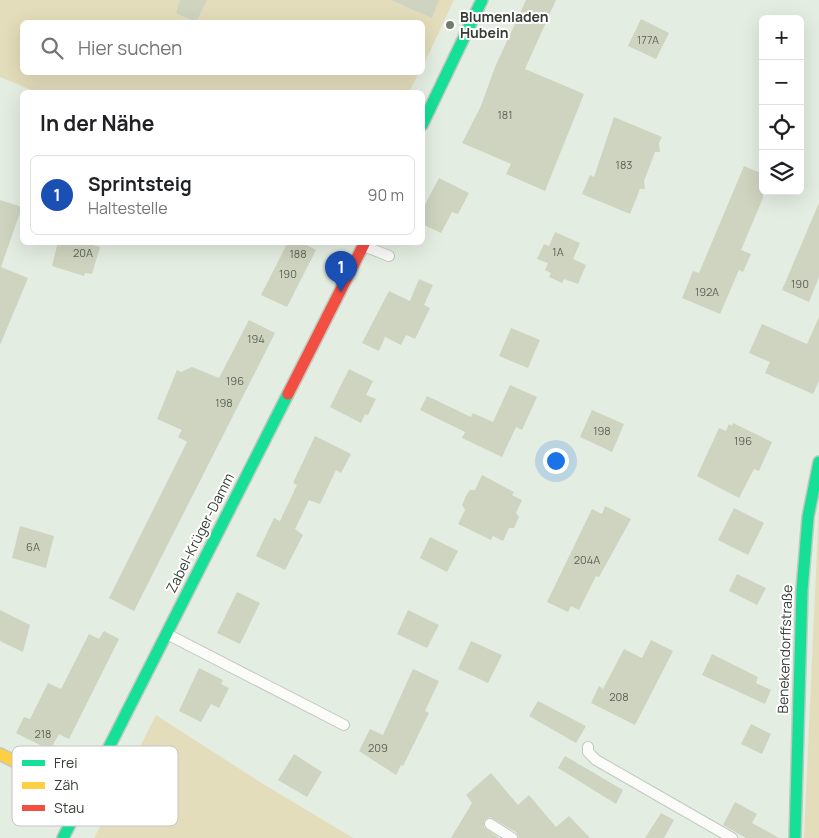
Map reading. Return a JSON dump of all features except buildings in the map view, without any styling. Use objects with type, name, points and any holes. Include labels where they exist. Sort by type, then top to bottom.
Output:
[{"type":"street","points":[[425,119],[482,0]]},
{"type":"street","name":"Zabel-Krüger-Damm","points":[[108,746],[319,336],[364,245]]},
{"type":"street","name":"Benekendorffstraße","points":[[795,838],[802,590],[808,517],[819,462]]},
{"type":"street","points":[[0,754],[12,760]]},
{"type":"street","name":"Zabel-Krüger-Damm","points":[[63,838],[69,826]]},
{"type":"lane","points":[[366,245],[388,256]]},
{"type":"lane","points":[[165,633],[344,725]]},
{"type":"lane","points":[[588,747],[588,752],[596,760],[732,838]]},
{"type":"lane","points":[[490,824],[512,838]]},
{"type":"shaded area","points":[[0,0],[454,0],[425,62],[425,20],[20,20],[20,75],[418,75],[410,90],[31,90],[0,77]]},
{"type":"shaded area","points":[[819,504],[819,838],[804,838]]},
{"type":"shaded area","points":[[156,715],[260,782],[353,838],[94,838],[100,826],[178,826],[178,746],[140,746]]},
{"type":"traffic: fast","points":[[425,119],[482,0]]},
{"type":"traffic: fast","points":[[110,746],[288,394]]},
{"type":"traffic: fast","points":[[795,838],[802,590],[808,517],[819,462]]},
{"type":"traffic: fast","points":[[63,838],[69,826]]},
{"type":"traffic: slow","points":[[0,754],[12,760]]},
{"type":"traffic: jam","points":[[288,394],[363,245]]},
{"type":"place","name":"Blumenladen Hubein","points":[[450,25]]},
{"type":"place","name":"Sprintsteig","points":[[341,292]]}]
